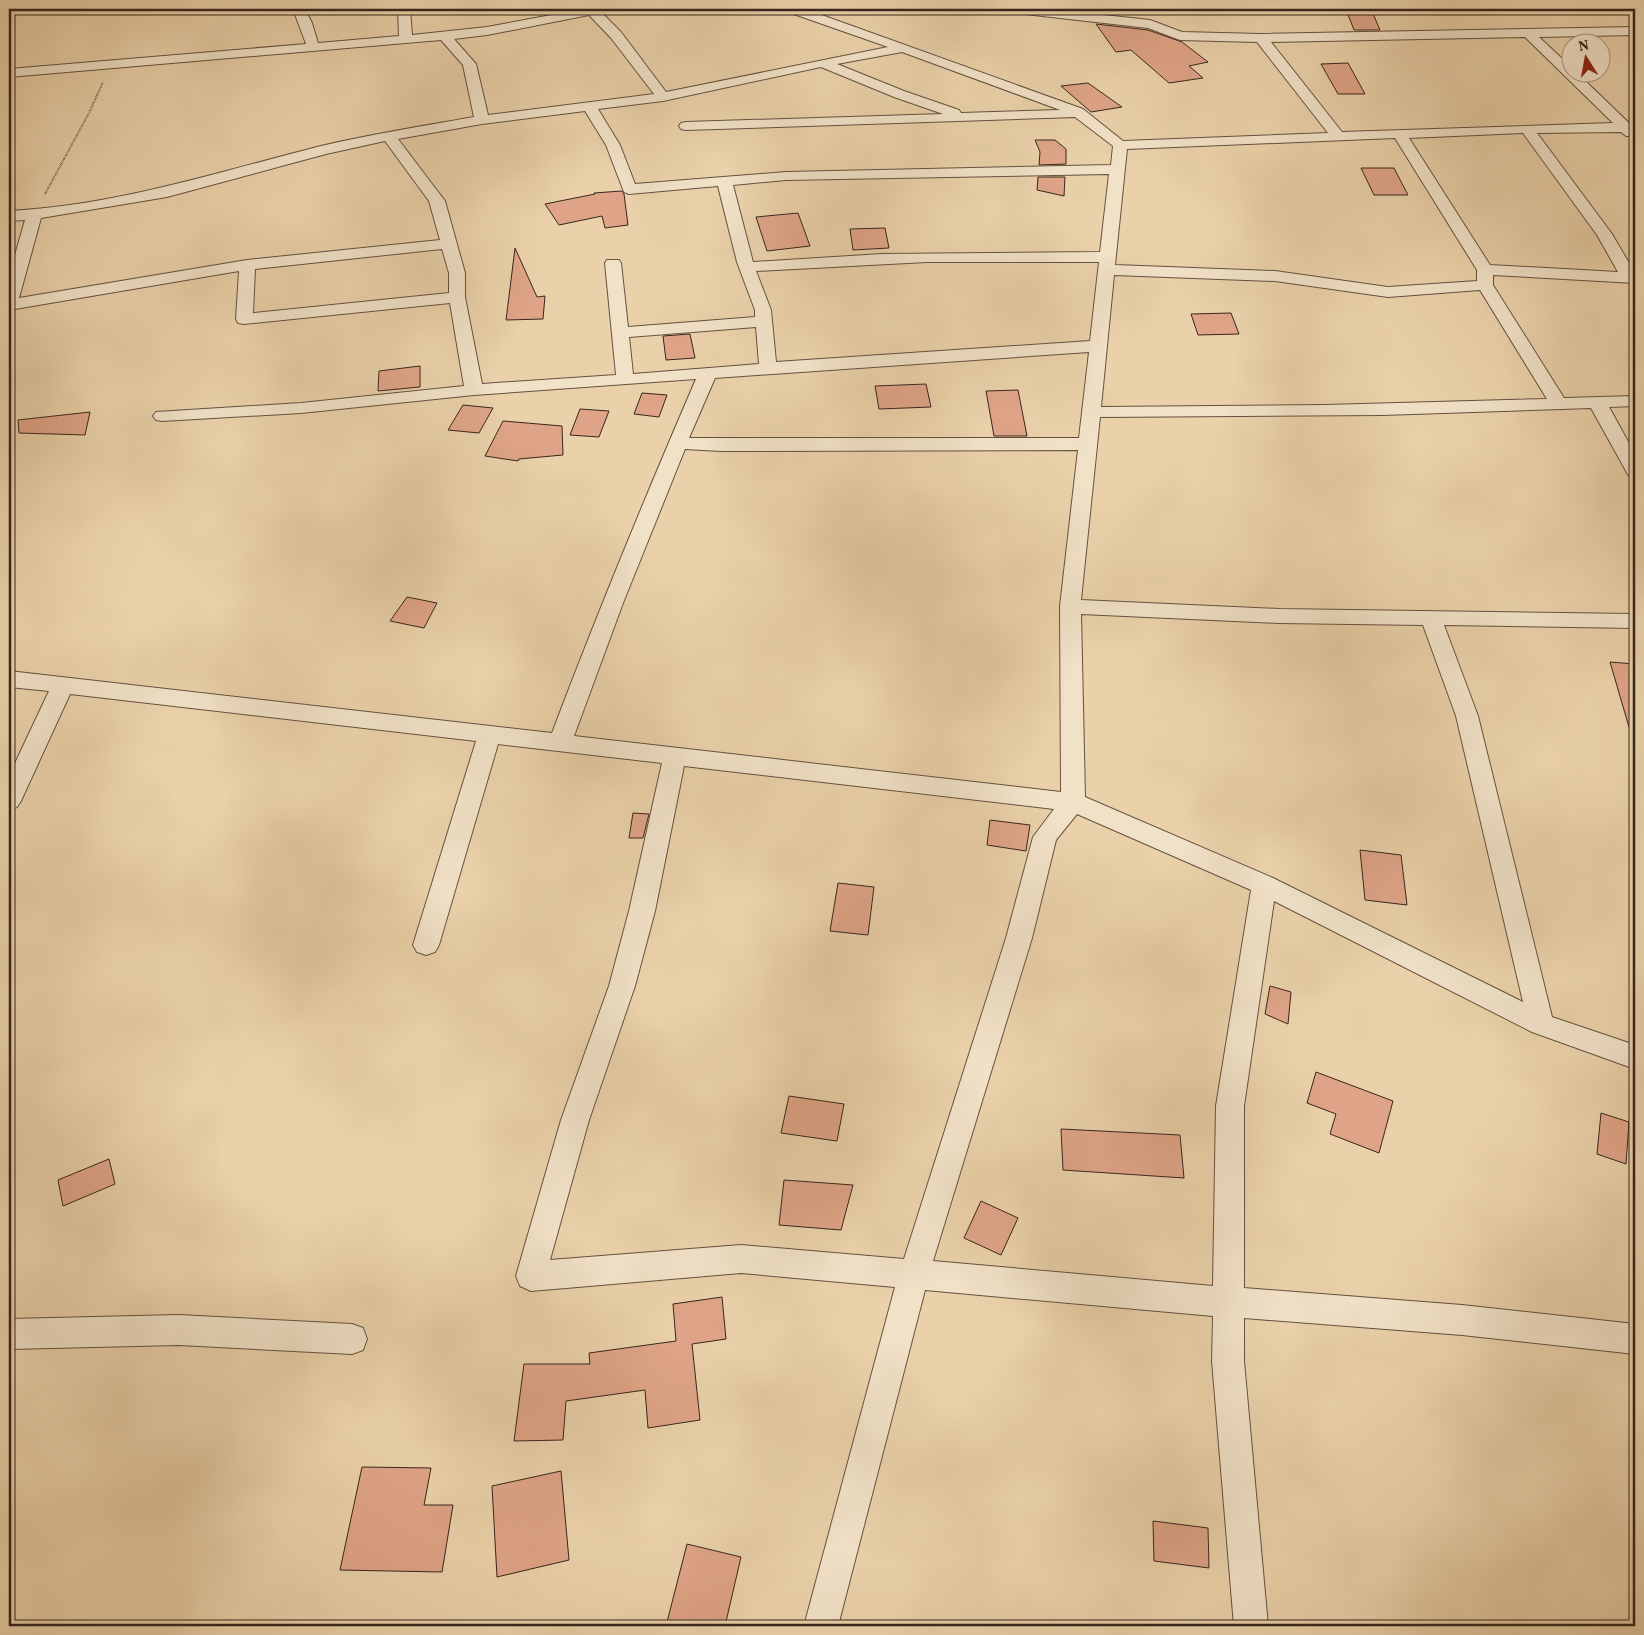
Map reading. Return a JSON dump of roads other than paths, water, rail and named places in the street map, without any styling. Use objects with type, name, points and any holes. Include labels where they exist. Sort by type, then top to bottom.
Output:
[{"type":"street","points":[[299,9],[306,23],[313,47]]},
{"type":"street","points":[[404,9],[406,39]]},
{"type":"street","points":[[792,9],[904,48],[1080,114],[1120,145],[1527,129],[1632,130]]},
{"type":"street","points":[[1016,9],[1150,24],[1180,36],[1261,38],[1635,31]]},
{"type":"street","points":[[9,73],[109,66],[444,36],[486,31],[592,10],[616,35],[663,98]]},
{"type":"street","points":[[1150,24],[1159,14]]},
{"type":"street","points":[[1528,33],[1632,130]]},
{"type":"street","points":[[444,36],[469,64],[482,120]]},
{"type":"street","points":[[1261,38],[1338,136]]},
{"type":"street","points":[[9,216],[34,215],[167,192],[324,150],[389,136],[482,120],[663,98],[822,63],[904,48]]},
{"type":"street","points":[[822,63],[899,94],[971,118]]},
{"type":"street","points":[[590,107],[613,145],[629,189],[786,176],[1117,169]]},
{"type":"street","points":[[686,126],[1080,114]]},
{"type":"street","points":[[1527,129],[1604,234],[1633,278]]},
{"type":"street","points":[[1400,135],[1560,404]]},
{"type":"street","points":[[389,136],[437,201],[457,273],[457,297],[474,390]]},
{"type":"street","points":[[821,1626],[914,1274],[1018,938],[1045,837],[1073,802],[1070,606],[1086,444],[1120,145]]},
{"type":"street","points":[[724,181],[747,267],[763,310],[768,368]]},
{"type":"street","points":[[34,215],[9,304],[247,265],[448,244]]},
{"type":"street","points":[[747,267],[821,260],[900,258],[1106,263],[1275,276],[1388,292],[1485,277],[1633,278]]},
{"type":"street","points":[[613,263],[625,380]]},
{"type":"street","points":[[247,265],[244,319],[457,297]]},
{"type":"street","points":[[620,333],[764,322]]},
{"type":"street","points":[[162,416],[301,408],[474,390],[1097,346]]},
{"type":"street","points":[[560,743],[595,649],[677,443],[708,373]]},
{"type":"street","points":[[1597,402],[1635,471]]},
{"type":"street","points":[[1090,412],[1437,409],[1635,402]]},
{"type":"street","points":[[677,443],[721,445],[1086,444]]},
{"type":"street","points":[[1070,606],[1279,616],[1431,620],[1635,621]]},
{"type":"street","points":[[1431,620],[1466,716],[1541,1024]]},
{"type":"street","points":[[9,678],[1073,802],[1264,885],[1541,1024],[1635,1056]]},
{"type":"street","points":[[9,801],[63,684]]},
{"type":"street","points":[[426,945],[489,735]]},
{"type":"street","points":[[675,756],[642,911],[627,968],[575,1120],[531,1276],[740,1259],[1228,1302],[1462,1320],[1635,1339]]},
{"type":"street","points":[[1251,1626],[1228,1361],[1230,1106],[1264,885]]},
{"type":"street","points":[[9,1334],[178,1330],[352,1339]]}]
